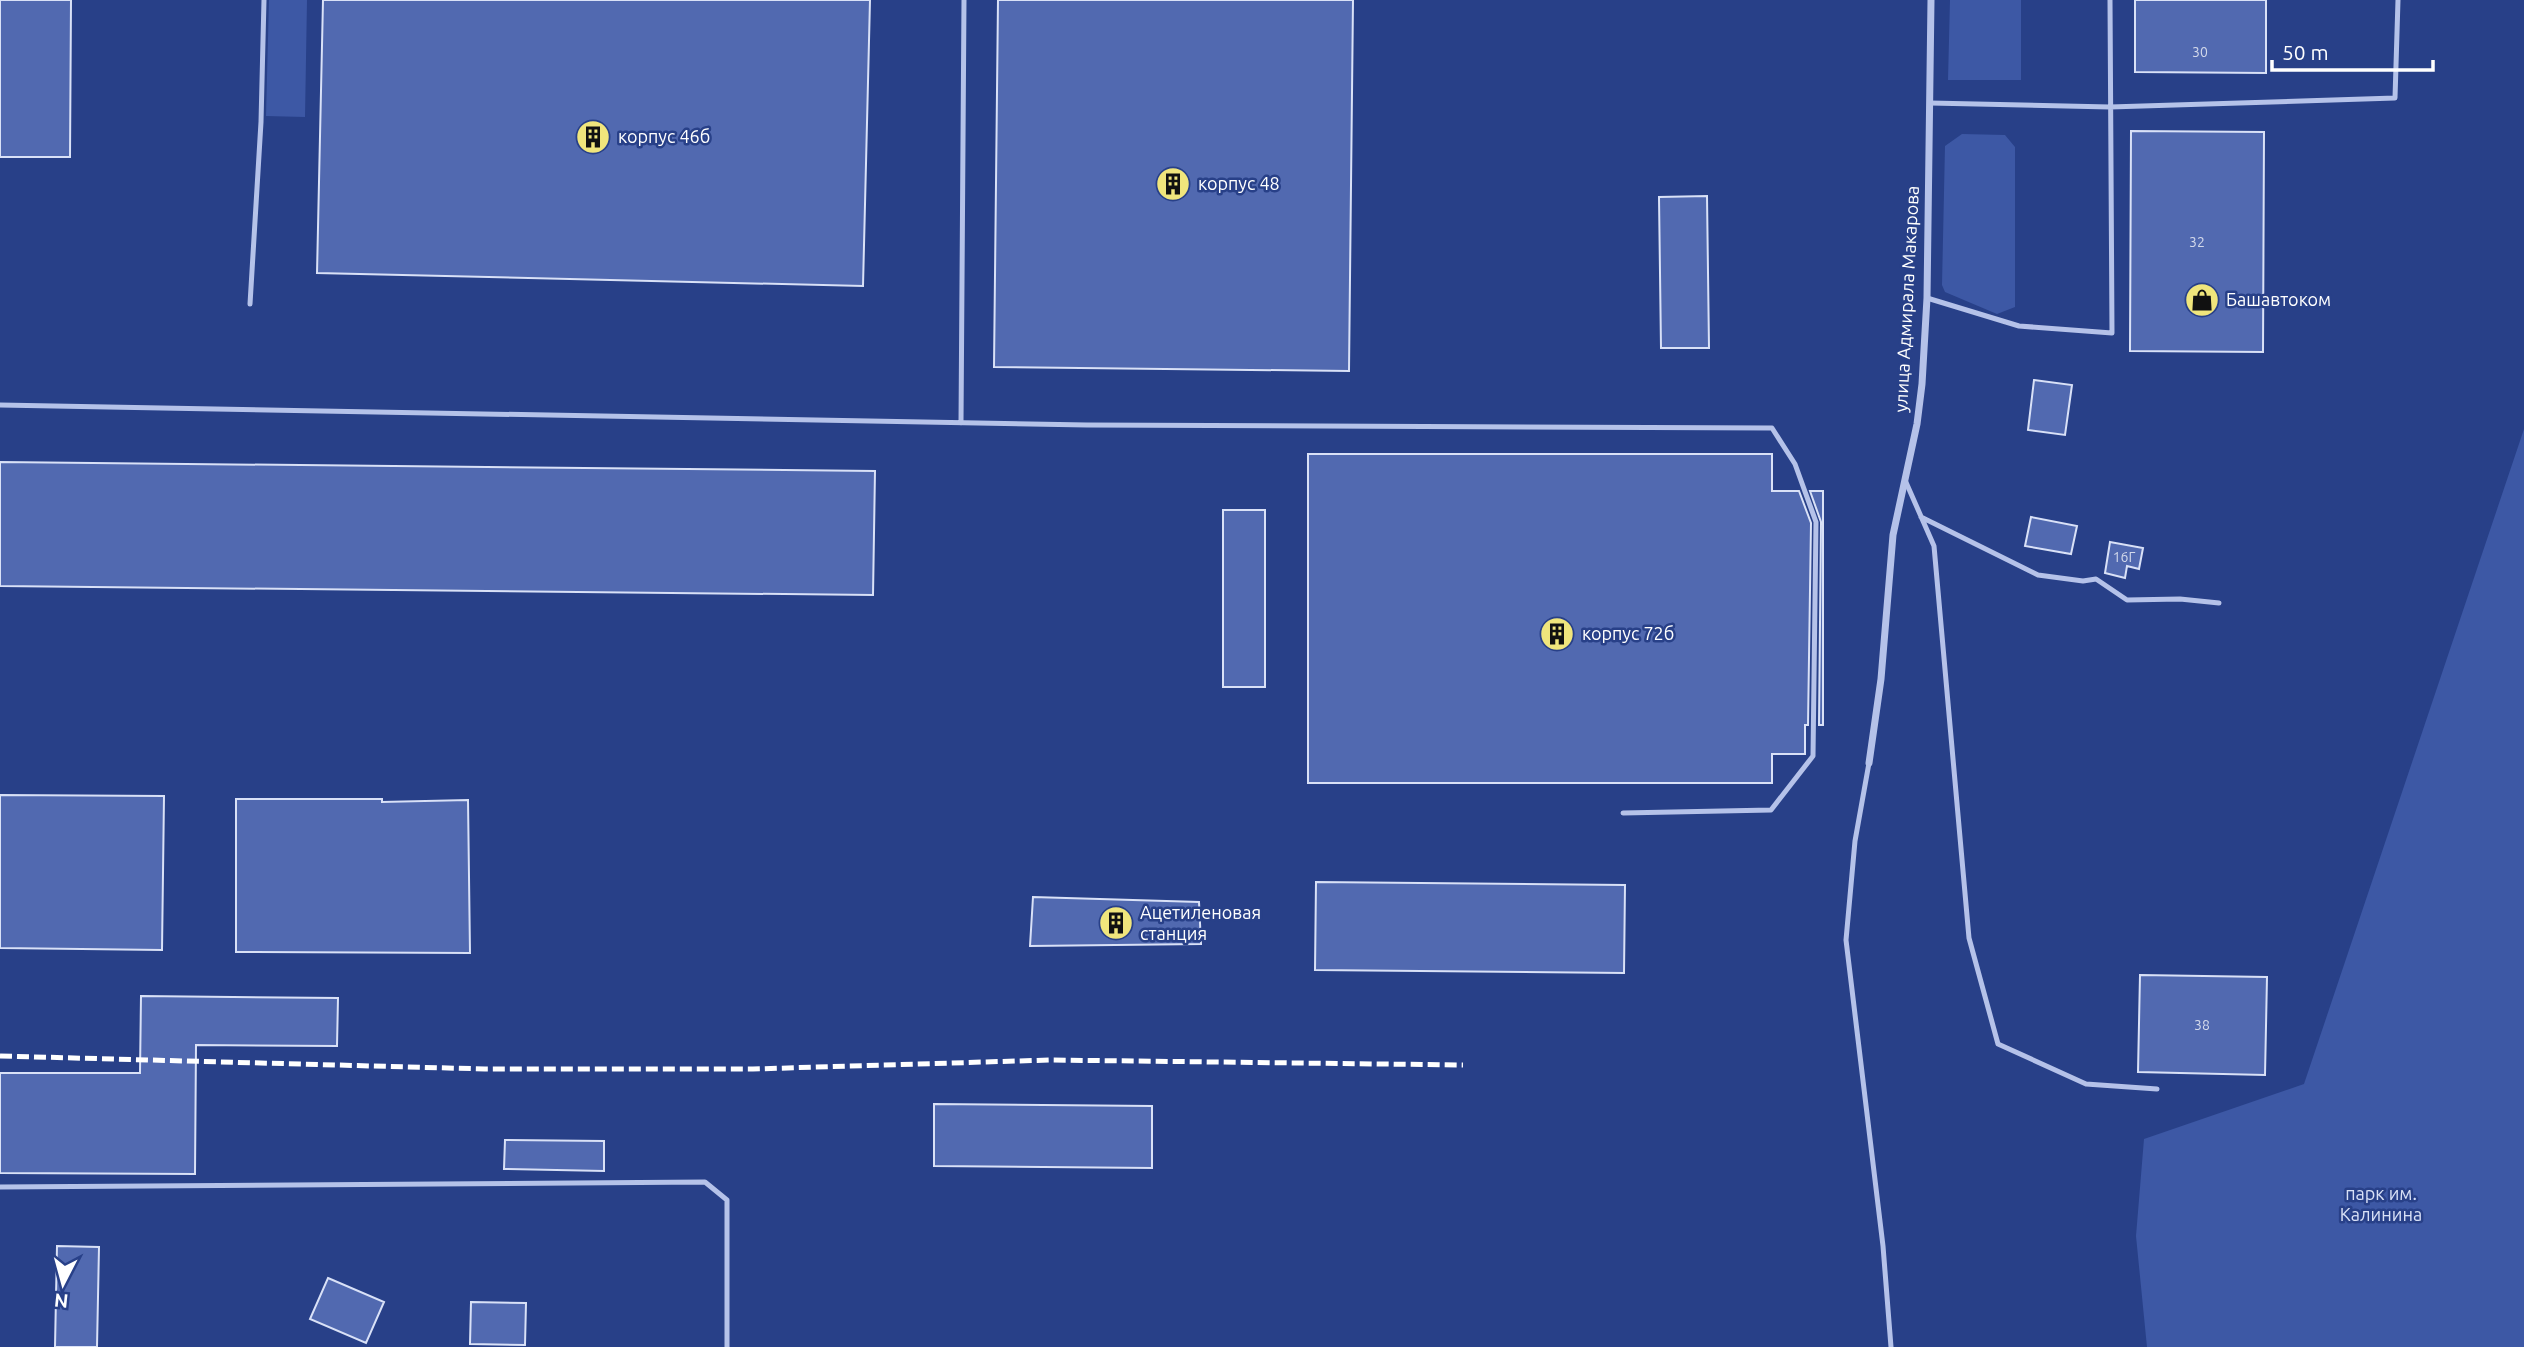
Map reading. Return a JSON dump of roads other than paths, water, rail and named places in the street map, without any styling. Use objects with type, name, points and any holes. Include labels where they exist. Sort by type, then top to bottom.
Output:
[{"type":"street","name":"улица Адмирала Макарова","points":[[1869,763],[1881,679],[1893,535],[1921,398],[1927,298],[1931,0]]},
{"type":"lane","points":[[250,304],[261,122],[264,0]]},
{"type":"lane","points":[[961,423],[964,0]]},
{"type":"lane","points":[[1927,298],[2019,326],[2112,333],[2110,0]]},
{"type":"lane","points":[[1930,103],[2110,107],[2395,97],[2398,0]]},
{"type":"lane","points":[[0,405],[961,423],[1772,428],[1795,464],[1816,522],[1812,756],[1771,810],[1622,813]]},
{"type":"lane","points":[[1905,480],[1934,546],[1969,938],[1998,1044],[2086,1084],[2157,1089]]},
{"type":"lane","points":[[1921,517],[2038,575],[2083,581],[2096,579],[2127,600],[2180,599],[2219,603]]},
{"type":"lane","points":[[1869,763],[1855,841],[1846,940],[1883,1246],[1891,1347]]},
{"type":"lane","points":[[0,1187],[705,1182],[727,1200],[727,1347]]},
{"type":"railway","points":[[0,1056],[485,1069],[753,1069],[1051,1060],[1463,1065]]},
{"type":"place","name":"корпус 46б","points":[[593,137]]},
{"type":"place","name":"корпус 48","points":[[1173,184]]},
{"type":"place","name":"Башавтоком","points":[[2202,300]]},
{"type":"place","name":"корпус 72б","points":[[1557,634]]},
{"type":"place","name":"Ацетиленовая станция","points":[[1116,923]]},
{"type":"park label","name":"парк им. Калинина","points":[[2381,1204]]}]
